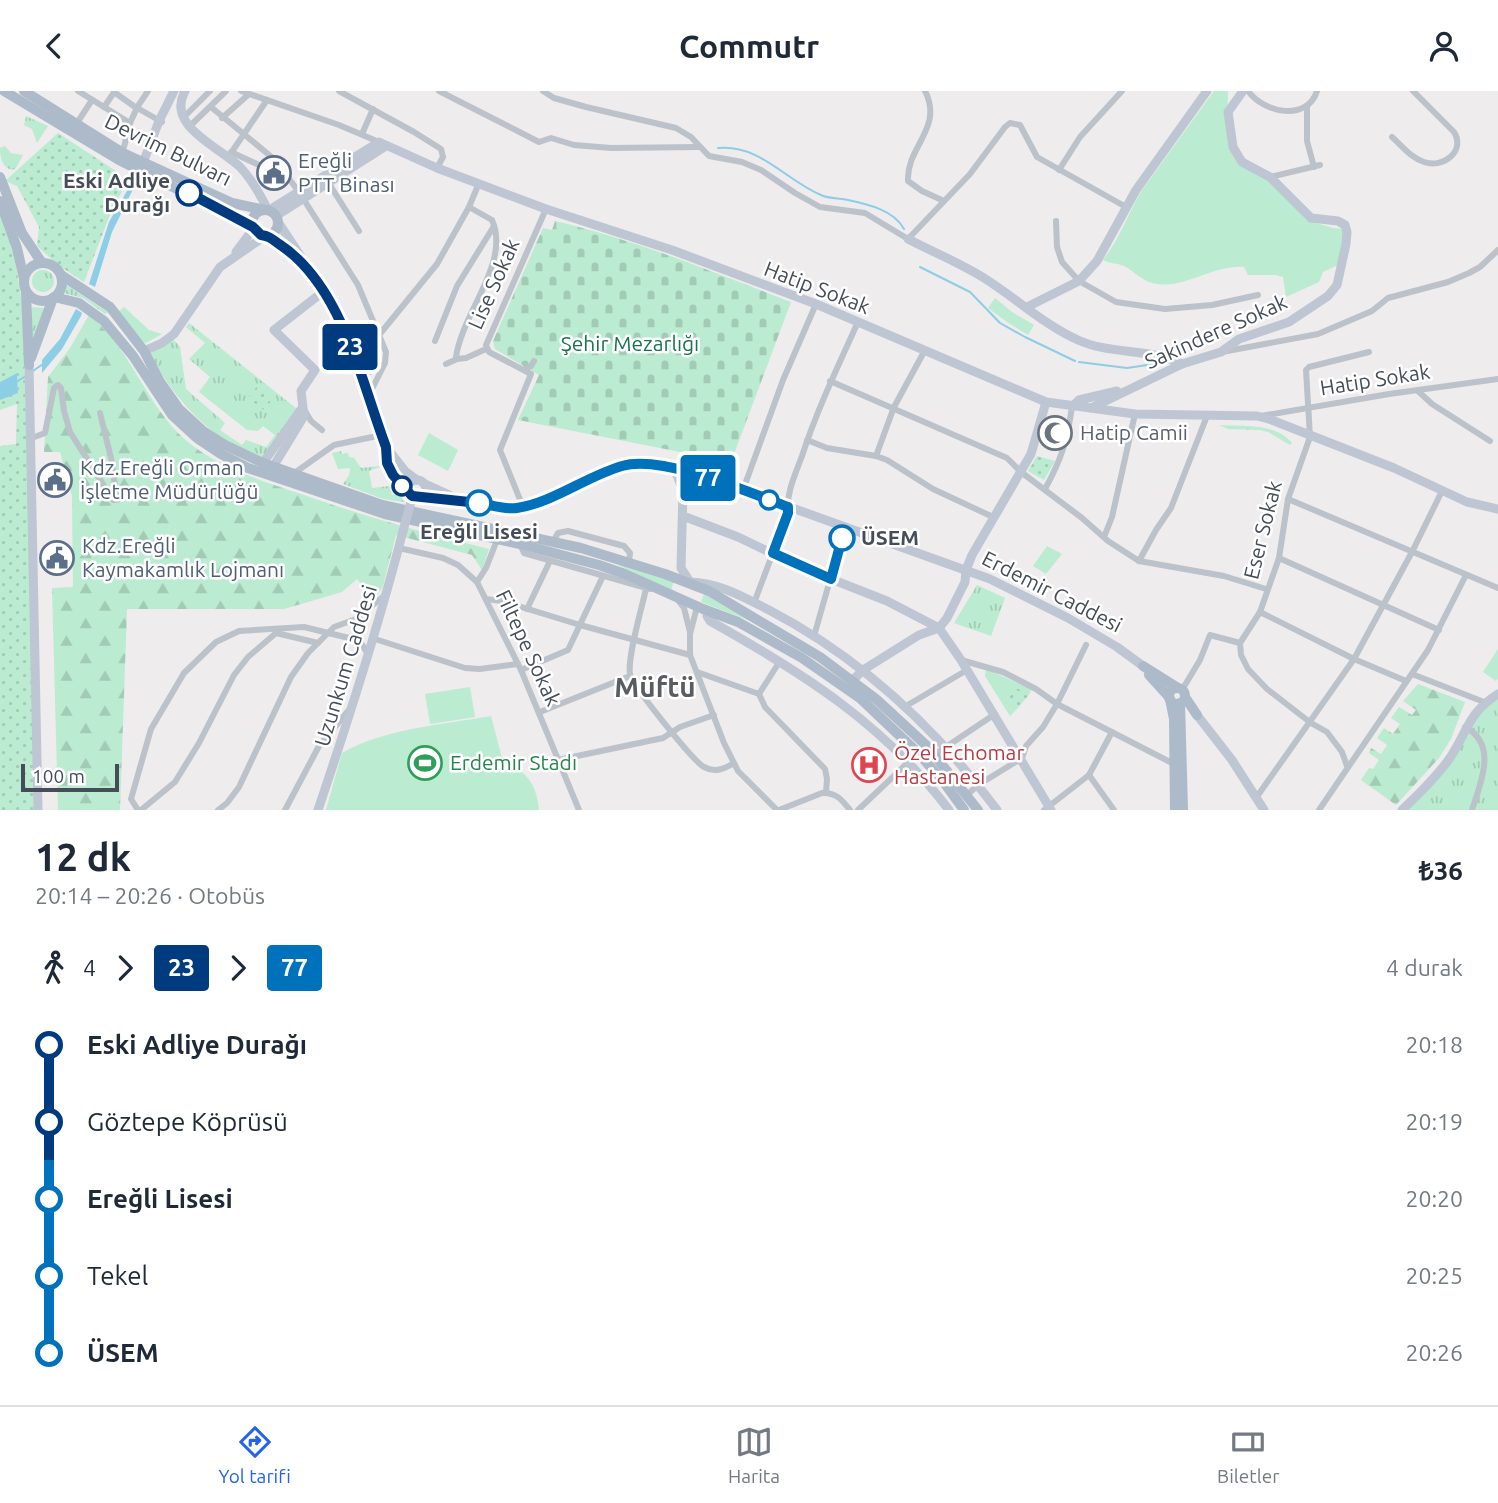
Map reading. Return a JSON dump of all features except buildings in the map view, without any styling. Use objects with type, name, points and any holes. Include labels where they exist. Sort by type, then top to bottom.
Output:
[{"type":"main road","name":"Devrim Bulvarı","points":[[4,91],[119,160],[253,227]]},
{"type":"main road","name":"Devrim Bulvarı","points":[[24,91],[143,163],[232,203],[271,214]]},
{"type":"main road","points":[[0,177],[22,233],[42,263]]},
{"type":"main road","points":[[0,201],[17,248],[24,279],[29,368]]},
{"type":"main road","points":[[271,214],[274,232],[266,236],[257,233],[253,227],[255,216],[271,214]]},
{"type":"main road","points":[[24,279],[30,268],[42,263],[53,266],[61,275],[103,302],[144,351],[179,409],[203,431],[225,445],[268,465],[404,511],[553,542],[629,562],[704,589],[785,635],[853,680],[899,719],[934,755],[978,810]]},
{"type":"main road","points":[[29,368],[54,297],[62,285],[61,275]]},
{"type":"main road","points":[[26,291],[41,301],[54,297],[79,303],[104,321],[133,356],[172,415],[197,438],[230,459],[260,473],[385,515],[520,544],[598,565],[738,622],[802,658],[861,699],[918,753],[964,810]]},
{"type":"main road","points":[[104,321],[113,311]]},
{"type":"main road","points":[[133,356],[144,351]]},
{"type":"main road","points":[[682,600],[686,581]]},
{"type":"main road","points":[[697,607],[704,589]]},
{"type":"main road","name":"Erdemir Caddesi","points":[[1143,666],[1197,715]]},
{"type":"main road","points":[[1175,810],[1174,719],[1178,697]]},
{"type":"main road","points":[[1178,697],[1183,810]]},
{"type":"street","points":[[78,91],[130,123]]},
{"type":"street","points":[[184,117],[210,91]]},
{"type":"street","points":[[190,126],[226,91]]},
{"type":"street","points":[[241,91],[383,144]]},
{"type":"street","points":[[339,91],[441,149],[443,157],[438,168]]},
{"type":"street","points":[[439,91],[539,142],[551,138],[574,145],[611,148],[699,147]]},
{"type":"street","points":[[543,91],[586,107],[677,128],[691,137],[709,156],[742,162],[761,170],[820,207],[865,213],[908,239],[984,278],[1058,330],[1081,342],[1140,355],[1158,354],[1182,364]]},
{"type":"street","points":[[925,91],[932,104],[931,114],[923,138],[907,170],[908,181],[944,201]]},
{"type":"street","points":[[1059,170],[1080,137],[1122,91]]},
{"type":"street","points":[[1027,307],[1079,281],[1097,261],[1125,207],[1208,91]]},
{"type":"street","points":[[1307,108],[1307,141],[1317,166],[1270,177],[1242,162],[1233,147],[1228,112],[1245,91],[1263,104],[1281,111],[1307,108],[1317,91]]},
{"type":"street","points":[[1392,137],[1413,157],[1433,164],[1443,163],[1458,147],[1459,139],[1454,132],[1413,91]]},
{"type":"street","points":[[104,107],[114,92],[161,121]]},
{"type":"street","points":[[124,147],[130,123],[145,92]]},
{"type":"street","points":[[143,163],[161,121],[180,93]]},
{"type":"street","points":[[180,93],[184,117],[205,141],[259,165]]},
{"type":"street","points":[[222,118],[249,94]]},
{"type":"street","points":[[79,120],[92,100]]},
{"type":"street","points":[[230,154],[267,100]]},
{"type":"street","points":[[211,107],[274,159],[358,285],[386,352],[385,363],[369,395]]},
{"type":"street","points":[[362,134],[373,109]]},
{"type":"street","points":[[908,239],[970,174],[1010,123],[1020,125],[1037,157],[1125,207]]},
{"type":"street","points":[[271,214],[383,144]]},
{"type":"street","name":"Hatip Sokak","points":[[383,144],[546,209],[672,250],[816,305],[1046,402],[1135,414],[1257,416],[1498,379]]},
{"type":"street","points":[[230,154],[324,291],[340,322],[369,395],[386,447],[387,463],[393,475],[413,497]]},
{"type":"street","name":"Sakindere Sokak","points":[[1091,408],[1182,364],[1221,352],[1239,339],[1289,322],[1328,296],[1337,285],[1347,232],[1345,225],[1338,221],[1311,218],[1270,177]]},
{"type":"street","points":[[326,180],[359,231]]},
{"type":"street","points":[[379,335],[437,264],[469,207],[478,183]]},
{"type":"street","points":[[457,359],[474,303],[494,265],[497,251],[495,226],[488,216],[469,207]]},
{"type":"street","name":"Lise Sokak","points":[[523,369],[486,349],[490,330],[546,209]]},
{"type":"street","points":[[1056,221],[1057,247],[1062,262],[1079,281],[1116,302],[1166,309],[1212,305],[1258,295]]},
{"type":"street","points":[[435,341],[457,286],[495,226]]},
{"type":"street","points":[[144,351],[174,334],[213,276],[233,256],[253,227]]},
{"type":"street","points":[[233,256],[266,236],[289,250],[317,281]]},
{"type":"street","points":[[1221,352],[1318,334],[1372,311],[1388,297],[1448,282],[1469,273],[1480,267],[1498,250]]},
{"type":"street","points":[[268,465],[304,416],[301,391],[315,368],[274,330],[324,291]]},
{"type":"street","points":[[743,490],[783,380],[816,305]]},
{"type":"street","points":[[754,603],[788,513],[786,500],[807,440],[830,381],[858,322]]},
{"type":"street","points":[[446,364],[486,349]]},
{"type":"street","points":[[876,456],[894,407],[925,350]]},
{"type":"street","name":"Eser Sokak","points":[[1240,643],[1260,612],[1279,558],[1288,499],[1310,437],[1310,408],[1305,375],[1309,367],[1369,352]]},
{"type":"street","points":[[523,369],[527,369],[534,361]]},
{"type":"street","points":[[358,367],[368,373],[385,363]]},
{"type":"street","points":[[29,368],[38,810]]},
{"type":"street","points":[[523,369],[531,374],[531,378],[500,450],[523,507]]},
{"type":"street","points":[[830,381],[1007,458],[1104,537],[1139,561],[1224,576],[1266,589]]},
{"type":"street","points":[[32,438],[45,433],[54,388],[58,385],[61,388],[70,432],[113,501],[117,501],[111,457],[100,413]]},
{"type":"street","name":"Sakindere Sokak","points":[[1072,407],[1079,400],[1129,389]]},
{"type":"street","points":[[1418,391],[1432,404],[1490,441]]},
{"type":"street","points":[[853,680],[863,670],[919,635],[939,628],[947,618],[965,582],[966,570],[993,517],[1031,454],[1046,402]]},
{"type":"street","points":[[303,406],[311,421],[322,430]]},
{"type":"street","points":[[1045,489],[1068,441],[1072,407]]},
{"type":"street","points":[[1104,537],[1112,517],[1135,414]]},
{"type":"street","points":[[1139,561],[1171,507],[1207,416]]},
{"type":"street","name":"Hatip Sokak","points":[[1257,416],[1394,468],[1467,502],[1498,509]]},
{"type":"street","points":[[293,474],[334,445],[382,435]]},
{"type":"street","points":[[807,440],[827,448],[876,456],[933,489],[993,517]]},
{"type":"street","points":[[386,447],[405,471],[420,481]]},
{"type":"street","name":"Erdemir Caddesi","points":[[413,497],[461,500],[509,509],[523,507],[622,465],[674,468],[966,570],[1032,599],[1117,647],[1143,666]]},
{"type":"street","points":[[674,468],[683,489],[681,568],[686,581],[729,589],[814,636],[863,670],[906,705],[998,810]]},
{"type":"street","points":[[683,489],[694,473]]},
{"type":"street","points":[[413,497],[410,483],[420,481]]},
{"type":"street","name":"Erdemir Caddesi","points":[[420,481],[461,500]]},
{"type":"street","name":"Uzunkum Caddesi","points":[[318,810],[349,709],[369,658],[413,497],[425,491],[420,481]]},
{"type":"street","points":[[1256,798],[1354,659],[1442,491]]},
{"type":"street","points":[[1288,499],[1498,588]]},
{"type":"street","points":[[683,516],[887,601],[939,628],[1022,758],[1048,809],[1089,775],[1111,731]]},
{"type":"street","points":[[814,636],[842,538]]},
{"type":"street","points":[[477,582],[497,540]]},
{"type":"street","points":[[520,544],[524,553],[646,589],[661,589]]},
{"type":"street","name":"Filtepe Sokak","points":[[399,548],[443,558],[458,565],[477,582],[540,712],[579,810]]},
{"type":"street","points":[[1279,558],[1439,630]]},
{"type":"street","points":[[527,609],[550,561]]},
{"type":"street","points":[[1319,810],[1429,650],[1466,575]]},
{"type":"street","points":[[374,639],[466,668],[519,667],[568,650],[603,576]]},
{"type":"street","points":[[646,589],[630,676],[690,756],[712,770],[723,770],[734,764]]},
{"type":"street","points":[[218,810],[239,787],[291,677],[308,653],[329,632],[364,614],[389,591]]},
{"type":"street","points":[[486,600],[502,601],[690,655]]},
{"type":"street","points":[[682,600],[690,634],[690,655],[738,772],[778,810],[826,792],[839,797],[850,810]]},
{"type":"street","points":[[690,634],[697,607]]},
{"type":"street","points":[[708,611],[710,621],[780,661],[830,694],[871,726],[909,761],[947,809],[958,801]]},
{"type":"street","points":[[1260,612],[1354,659],[1406,681]]},
{"type":"street","points":[[318,643],[276,633],[248,657],[234,675],[199,743],[175,782],[139,810],[131,799],[151,729],[184,673],[216,642],[239,631],[304,627],[353,639],[367,650],[369,658]]},
{"type":"street","points":[[1178,697],[1200,660],[1210,635],[1240,643],[1241,655],[1248,669],[1267,689],[1327,732],[1336,742],[1347,766]]},
{"type":"street","points":[[967,795],[978,785],[1022,758],[1026,746],[1043,727],[1057,704],[1086,645]]},
{"type":"street","points":[[961,660],[1003,672],[1036,689],[1057,704],[1174,764]]},
{"type":"street","points":[[759,694],[780,661]]},
{"type":"street","points":[[906,705],[967,670]]},
{"type":"street","points":[[697,672],[759,694],[765,707],[825,769],[826,792]]},
{"type":"street","points":[[1412,674],[1485,702]]},
{"type":"street","points":[[540,712],[630,676]]},
{"type":"street","points":[[1402,810],[1447,761],[1465,727],[1485,702],[1498,694]]},
{"type":"street","points":[[285,810],[319,746],[349,709]]},
{"type":"street","points":[[934,755],[995,714]]},
{"type":"street","points":[[558,760],[663,738],[680,727],[714,715]]},
{"type":"street","name":"Erdemir Caddesi","points":[[1197,715],[1232,760],[1264,810]]},
{"type":"street","points":[[1465,727],[1481,737],[1485,747],[1482,778],[1472,810]]},
{"type":"street","points":[[858,810],[918,753]]},
{"type":"street","points":[[1089,775],[1114,810]]},
{"type":"green space","points":[[1214,91],[1228,91],[1227,123],[1231,147],[1285,196],[1306,220],[1344,229],[1342,263],[1323,272],[1319,282],[1286,297],[1283,277],[1248,275],[1244,267],[1221,269],[1187,281],[1164,284],[1149,282],[1124,266],[1103,260],[1115,243],[1142,190]]},
{"type":"green space","points":[[26,116],[48,126],[37,143],[32,129],[24,125]]},
{"type":"green space","points":[[58,133],[119,173],[113,185],[122,191],[84,282],[58,265],[37,246],[39,227],[17,186],[5,181]]},
{"type":"green space","points":[[5,146],[11,153],[23,155],[12,170],[4,165],[1,158],[0,148]]},
{"type":"green space","points":[[0,209],[13,249],[23,307],[36,810],[0,810],[0,446],[16,444],[17,404],[0,410],[0,400],[18,392],[17,373],[0,382]]},
{"type":"green space","name":"Şehir Mezarlığı","points":[[555,221],[645,247],[791,302],[731,462],[518,420],[539,375],[495,349],[493,341],[543,228],[552,230]]},
{"type":"green space","points":[[43,270],[51,273],[54,281],[51,289],[43,292],[35,289],[32,281],[35,273]]},
{"type":"green space","points":[[66,285],[108,312],[105,314],[83,298],[63,293]]},
{"type":"green space","points":[[995,298],[1034,325],[1028,335],[988,308]]},
{"type":"green space","points":[[32,307],[44,308],[31,348]]},
{"type":"green space","points":[[124,307],[149,330],[162,334],[146,343],[139,341],[118,312]]},
{"type":"green space","points":[[89,315],[114,341],[155,404],[178,433],[220,463],[324,502],[489,549],[482,570],[472,555],[396,535],[383,586],[374,600],[357,579],[342,592],[284,609],[127,609],[120,810],[58,810],[52,588],[73,587],[72,496],[60,452],[44,452],[48,377],[70,348]]},
{"type":"green space","points":[[189,323],[297,409],[264,458],[226,440],[195,416],[178,397],[149,354],[174,340],[180,347],[186,389],[225,423],[220,430],[242,445],[246,440],[266,447],[275,435],[263,426],[258,431],[247,430],[199,392],[210,377],[189,359],[205,343],[186,327]]},
{"type":"green space","points":[[259,384],[275,396],[264,410],[248,398]]},
{"type":"green space","points":[[280,401],[293,411],[277,434],[263,424]]},
{"type":"green space","points":[[1219,425],[1267,429],[1285,436],[1292,443],[1290,445],[1260,430],[1228,429]]},
{"type":"green space","points":[[429,433],[458,450],[448,471],[418,455]]},
{"type":"green space","points":[[341,451],[342,454],[348,453],[349,457],[354,458],[361,468],[379,466],[369,471],[372,488],[389,486],[392,495],[400,493],[404,502],[383,499],[343,484],[350,468],[338,469],[332,453]]},
{"type":"green space","points":[[1037,456],[1055,461],[1044,480],[1028,471]]},
{"type":"green space","points":[[1047,546],[1062,554],[1046,574],[1033,566]]},
{"type":"green space","points":[[616,564],[674,581],[671,590]]},
{"type":"green space","points":[[977,585],[1005,598],[991,636],[954,623]]},
{"type":"green space","points":[[704,594],[753,622],[701,602]]},
{"type":"green space","points":[[1498,649],[1498,679],[1496,681],[1483,672]]},
{"type":"green space","points":[[986,669],[1032,689],[1028,696],[1017,688],[1005,702],[1008,708],[1016,710],[1010,716],[985,676]]},
{"type":"green space","points":[[1418,684],[1465,702],[1451,739],[1439,758],[1396,805],[1361,780],[1379,760],[1369,753],[1371,748],[1381,754],[1387,745],[1377,738],[1384,728],[1393,734],[1400,724],[1391,718],[1399,707],[1412,715],[1416,710],[1403,701]]},
{"type":"green space","points":[[470,687],[475,717],[430,724],[425,694]]},
{"type":"green space","points":[[1017,687],[1028,696],[1016,710],[1008,708],[1005,702]]},
{"type":"green space","points":[[1498,697],[1498,810],[1405,810],[1450,761],[1470,723]]},
{"type":"green space","name":"Erdemir Stadı","points":[[491,716],[502,758],[528,779],[536,792],[539,810],[326,810],[342,753],[396,733]]},
{"type":"water","points":[[134,179],[137,181],[112,232],[95,287],[89,284],[109,222]]},
{"type":"water","points":[[76,309],[82,313],[81,316],[62,349],[42,373],[42,360],[60,339]]},
{"type":"water","points":[[17,373],[18,393],[0,400],[0,382]]},
{"type":"waterway","points":[[718,148],[733,148],[760,157],[808,189],[824,196],[879,209],[894,217],[904,229]]},
{"type":"waterway","points":[[920,267],[970,292],[1000,323],[1075,361]]},
{"type":"waterway","points":[[1079,362],[1127,368],[1161,363]]},
{"type":"waterway","points":[[33,371],[43,364]]},
{"type":"waterway","points":[[16,382],[26,376]]},
{"type":"bus line","name":"23","points":[[189,193],[253,227],[257,233],[268,235],[289,250],[317,281],[340,322],[369,395],[386,447],[387,463],[393,475],[410,495],[479,503]]},
{"type":"bus line","name":"77","points":[[479,503],[514,509],[532,504],[622,465],[674,468],[788,507],[773,553],[803,568],[831,579],[842,538]]},
{"type":"place","name":"Ereğli PTT Binası","points":[[274,173]]},
{"type":"place","name":"Eski Adliye Durağı","points":[[189,193]]},
{"type":"place","name":"Hatip Camii","points":[[1055,433]]},
{"type":"place","name":"Kdz.Ereğli Orman İşletme Müdürlüğü","points":[[55,480]]},
{"type":"place","name":"Ereğli Lisesi","points":[[479,503]]},
{"type":"place","name":"ÜSEM","points":[[842,538]]},
{"type":"place","name":"Kdz.Ereğli Kaymakamlık Lojmanı","points":[[57,558]]},
{"type":"place","name":"Erdemir Stadı","points":[[425,763]]},
{"type":"place","name":"Özel Echomar Hastanesi","points":[[869,765]]},
{"type":"district","name":"Müftü","points":[[655,687]]}]
